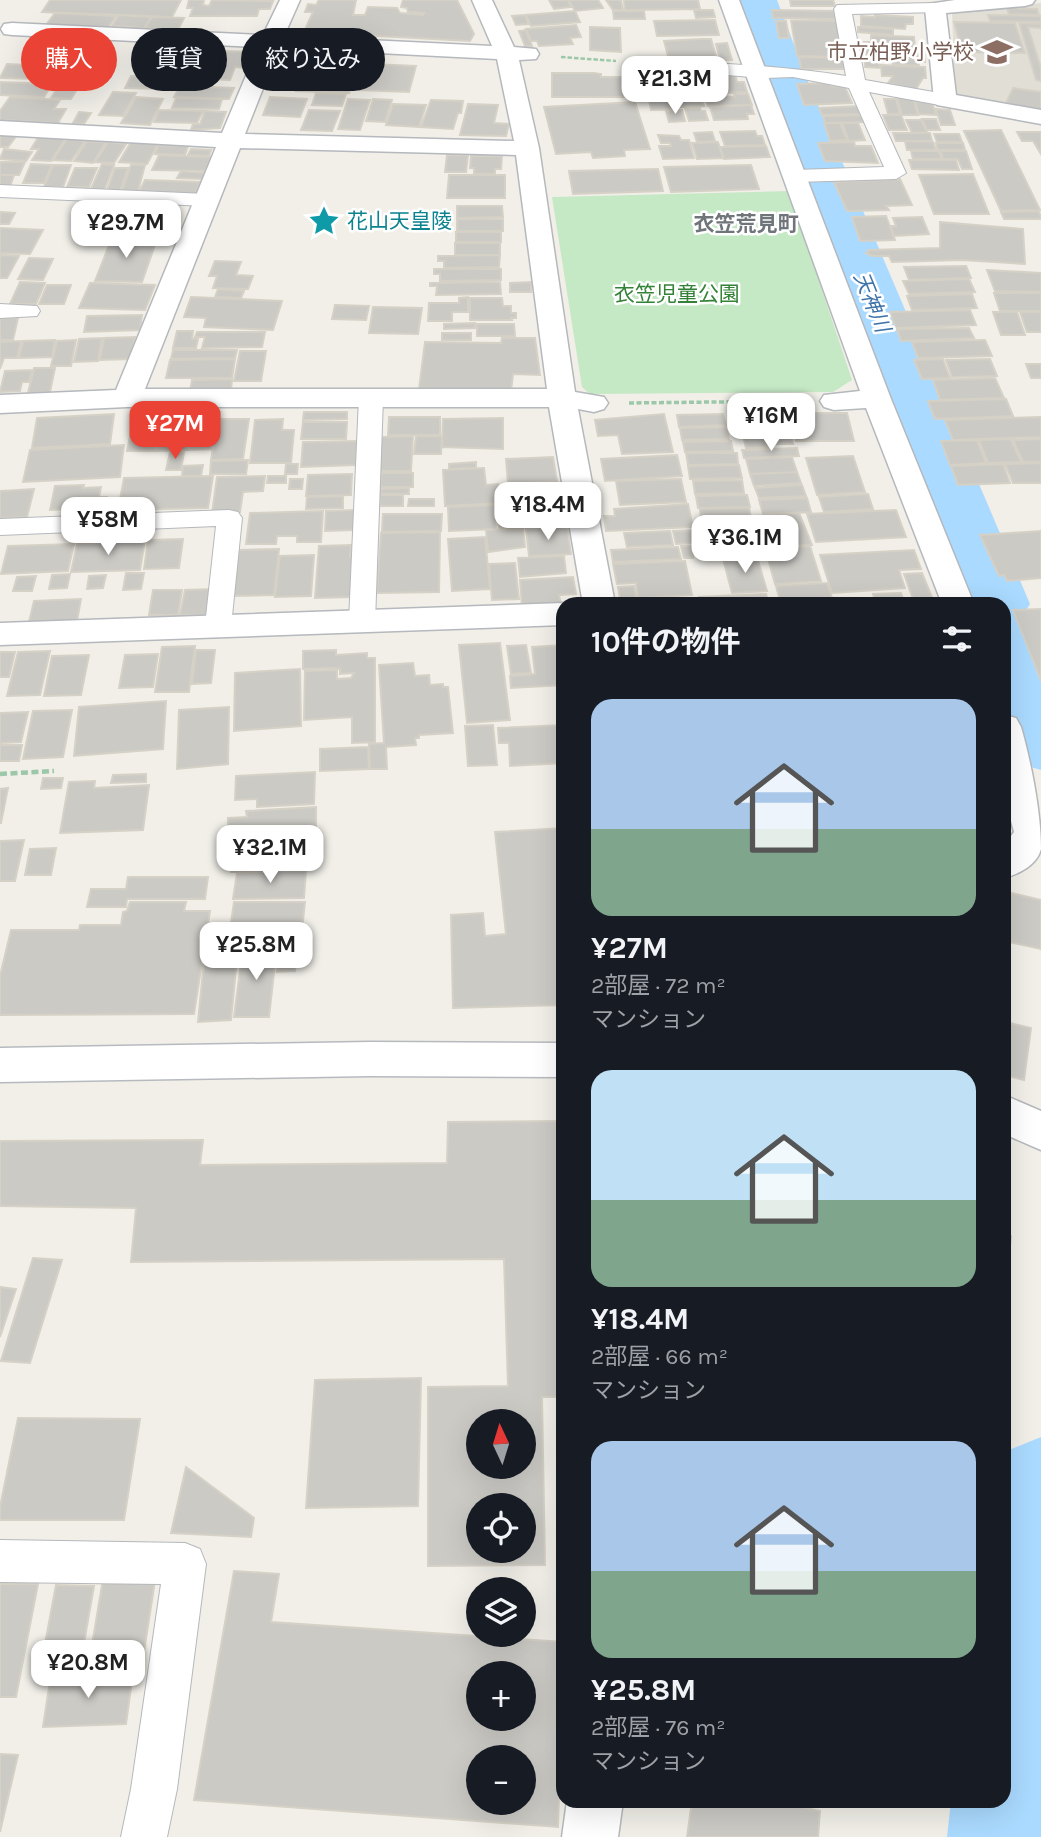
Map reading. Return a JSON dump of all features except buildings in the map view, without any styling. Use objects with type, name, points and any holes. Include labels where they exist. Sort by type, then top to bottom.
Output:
[{"type":"street","points":[[277,28],[290,0]]},
{"type":"street","points":[[482,0],[506,52],[527,148],[562,398],[597,597]]},
{"type":"street","points":[[729,0],[802,176],[877,399],[955,597]]},
{"type":"street","points":[[1025,0],[935,8],[945,100],[1041,117]]},
{"type":"street","points":[[0,48],[24,9]]},
{"type":"street","points":[[12,29],[241,40]]},
{"type":"street","points":[[385,46],[534,55]]},
{"type":"street","points":[[127,398],[251,91]]},
{"type":"street","points":[[0,128],[231,141],[527,148]]},
{"type":"street","points":[[0,404],[127,398],[562,398],[594,403]]},
{"type":"street","points":[[834,401],[877,399]]},
{"type":"street","points":[[0,634],[556,614]]},
{"type":"street","points":[[1011,749],[1037,833],[1011,859]]},
{"type":"street","points":[[0,1065],[370,1059],[556,1060]]},
{"type":"street","points":[[590,1837],[594,1808]]},
{"type":"lane","points":[[802,176],[896,173],[856,82],[842,4],[935,8]]},
{"type":"lane","points":[[651,64],[760,73],[793,72],[945,100]]},
{"type":"lane","points":[[0,191],[207,200]]},
{"type":"lane","points":[[0,311],[29,311]]},
{"type":"lane","points":[[362,622],[371,398]]},
{"type":"lane","points":[[0,527],[229,518],[218,626]]},
{"type":"lane","points":[[0,1561],[185,1564],[154,1789],[144,1837]]},
{"type":"path","points":[[534,55],[651,64]]},
{"type":"path","points":[[594,403],[834,401]]},
{"type":"path","points":[[0,774],[54,771]]},
{"type":"shaded area","name":"市立柏野小学校","points":[[1041,3],[1041,113],[962,98],[955,92],[952,12]]},
{"type":"green space","name":"衣笠児童公園","points":[[789,191],[852,380],[833,392],[590,394],[582,387],[552,197]]},
{"type":"waterway","name":"天神川","points":[[752,0],[780,79],[988,597]]},
{"type":"waterway","name":"天神川","points":[[1011,656],[1041,740]]},
{"type":"waterway","name":"天神川","points":[[1015,1837],[1041,1497]]},
{"type":"place","name":"市立柏野小学校","points":[[997,52]]},
{"type":"place","name":"花山天皇陵","points":[[324,221]]},
{"type":"district","name":"衣笠荒見町","points":[[746,224]]}]
